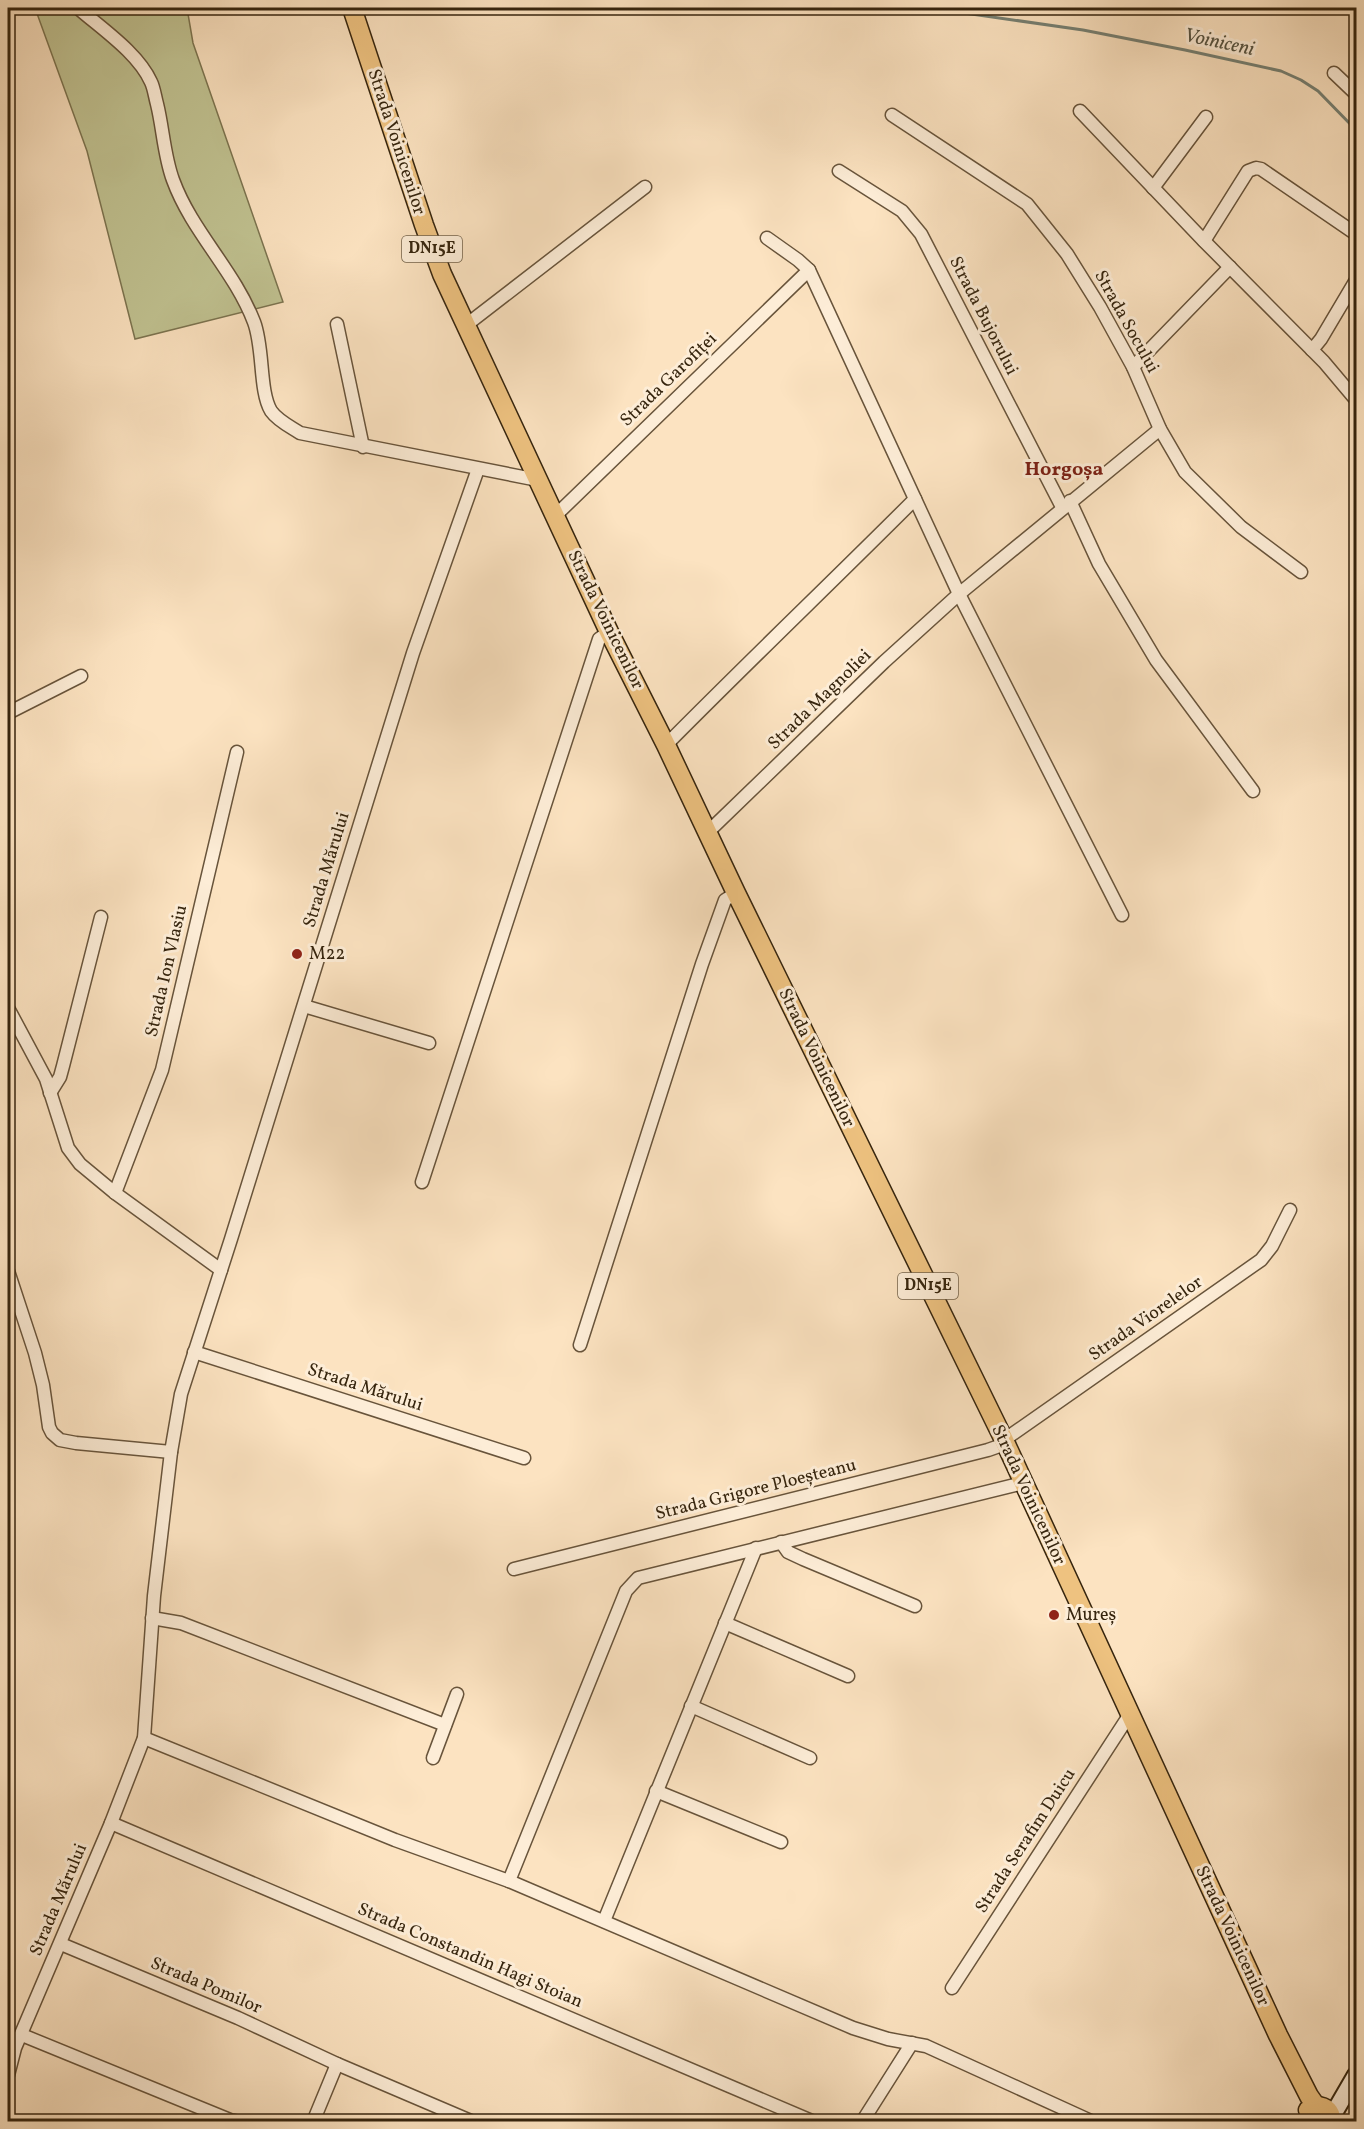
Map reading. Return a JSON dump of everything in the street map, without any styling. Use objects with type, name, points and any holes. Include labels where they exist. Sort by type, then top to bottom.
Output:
[{"type":"main road","name":"Strada Voinicenilor","points":[[352,8],[424,225],[465,326],[609,632],[1005,1442],[1278,2036],[1318,2111]]},
{"type":"street","points":[[78,8],[139,61],[153,84],[173,179],[196,226],[237,287],[254,322],[261,349],[263,379],[271,411],[300,433],[538,480]]},
{"type":"street","points":[[1334,73],[1356,94]]},
{"type":"street","points":[[1080,111],[1312,350],[1356,400]]},
{"type":"street","name":"Strada Socului","points":[[892,115],[1027,204],[1067,254],[1100,307],[1133,367],[1160,429],[1185,472],[1241,527],[1301,572]]},
{"type":"street","points":[[1153,188],[1206,117]]},
{"type":"street","points":[[1204,241],[1248,171],[1256,168],[1261,169],[1356,234]]},
{"type":"street","name":"Strada Bujorului","points":[[839,171],[902,211],[921,234],[1099,564],[1156,660],[1254,791]]},
{"type":"street","points":[[465,326],[645,187]]},
{"type":"street","points":[[767,238],[809,270],[959,594],[1122,915]]},
{"type":"street","points":[[1133,367],[1230,267]]},
{"type":"street","name":"Strada Garofiței","points":[[555,516],[809,270]]},
{"type":"street","points":[[1312,350],[1322,339],[1356,280]]},
{"type":"street","points":[[337,324],[363,447]]},
{"type":"street","name":"Strada Magnoliei","points":[[707,833],[884,662],[959,594],[1160,429]]},
{"type":"street","name":"Strada Mărului","points":[[8,2075],[22,2035],[144,1738],[152,1618],[171,1452],[181,1395],[413,652],[478,469]]},
{"type":"street","points":[[666,745],[915,499]]},
{"type":"street","points":[[422,1182],[599,639],[609,632]]},
{"type":"street","points":[[8,713],[81,676]]},
{"type":"street","name":"Strada Ion Vlasiu","points":[[115,1193],[162,1070],[237,752]]},
{"type":"street","points":[[580,1346],[702,964],[725,900],[736,893]]},
{"type":"street","points":[[50,1092],[60,1077],[101,917]]},
{"type":"street","points":[[304,1005],[429,1043]]},
{"type":"street","points":[[8,1008],[37,1061],[69,1148],[80,1164],[115,1193],[220,1270]]},
{"type":"street","name":"Strada Viorelelor","points":[[1005,1442],[1261,1260],[1272,1246],[1290,1210]]},
{"type":"street","points":[[8,1271],[35,1353],[52,1433],[60,1440],[76,1443],[171,1452]]},
{"type":"street","name":"Strada Mărului","points":[[194,1352],[524,1458]]},
{"type":"street","name":"Strada Grigore Ploeșteanu","points":[[514,1569],[988,1450],[1005,1442]]},
{"type":"street","points":[[509,1881],[626,1591],[638,1578],[646,1574],[1023,1483]]},
{"type":"street","points":[[781,1542],[788,1552],[915,1606]]},
{"type":"street","points":[[604,1921],[756,1548]]},
{"type":"street","points":[[152,1618],[181,1623],[445,1725]]},
{"type":"street","points":[[725,1623],[848,1676]]},
{"type":"street","points":[[433,1758],[457,1694]]},
{"type":"street","points":[[691,1706],[810,1758]]},
{"type":"street","name":"Strada Serafim Duicu","points":[[952,1988],[1130,1714]]},
{"type":"street","points":[[144,1738],[446,1859],[509,1881],[853,2028],[888,2039],[935,2049],[1093,2121]]},
{"type":"street","points":[[656,1791],[781,1842]]},
{"type":"street","name":"Strada Constandin Hagi Stoian","points":[[111,1823],[814,2121]]},
{"type":"street","name":"Strada Pomilor","points":[[61,1944],[238,2018],[336,2064],[473,2121]]},
{"type":"street","points":[[22,2035],[230,2120],[240,2121]]},
{"type":"street","points":[[862,2121],[912,2043]]},
{"type":"street","points":[[313,2121],[336,2064]]},
{"type":"street","points":[[1318,2111],[1341,2100],[1356,2075]]},
{"type":"green space","points":[[35,8],[187,8],[193,43],[283,302],[135,339],[87,151]]},
{"type":"waterway","name":"Voiniceni","points":[[840,8],[937,9],[1083,30],[1281,71],[1318,91],[1356,130]]},
{"type":"place","name":"M22","points":[[297,954]]},
{"type":"place","name":"Mureș","points":[[1054,1615]]},
{"type":"district","name":"Horgoșa","points":[[1064,470]]}]
